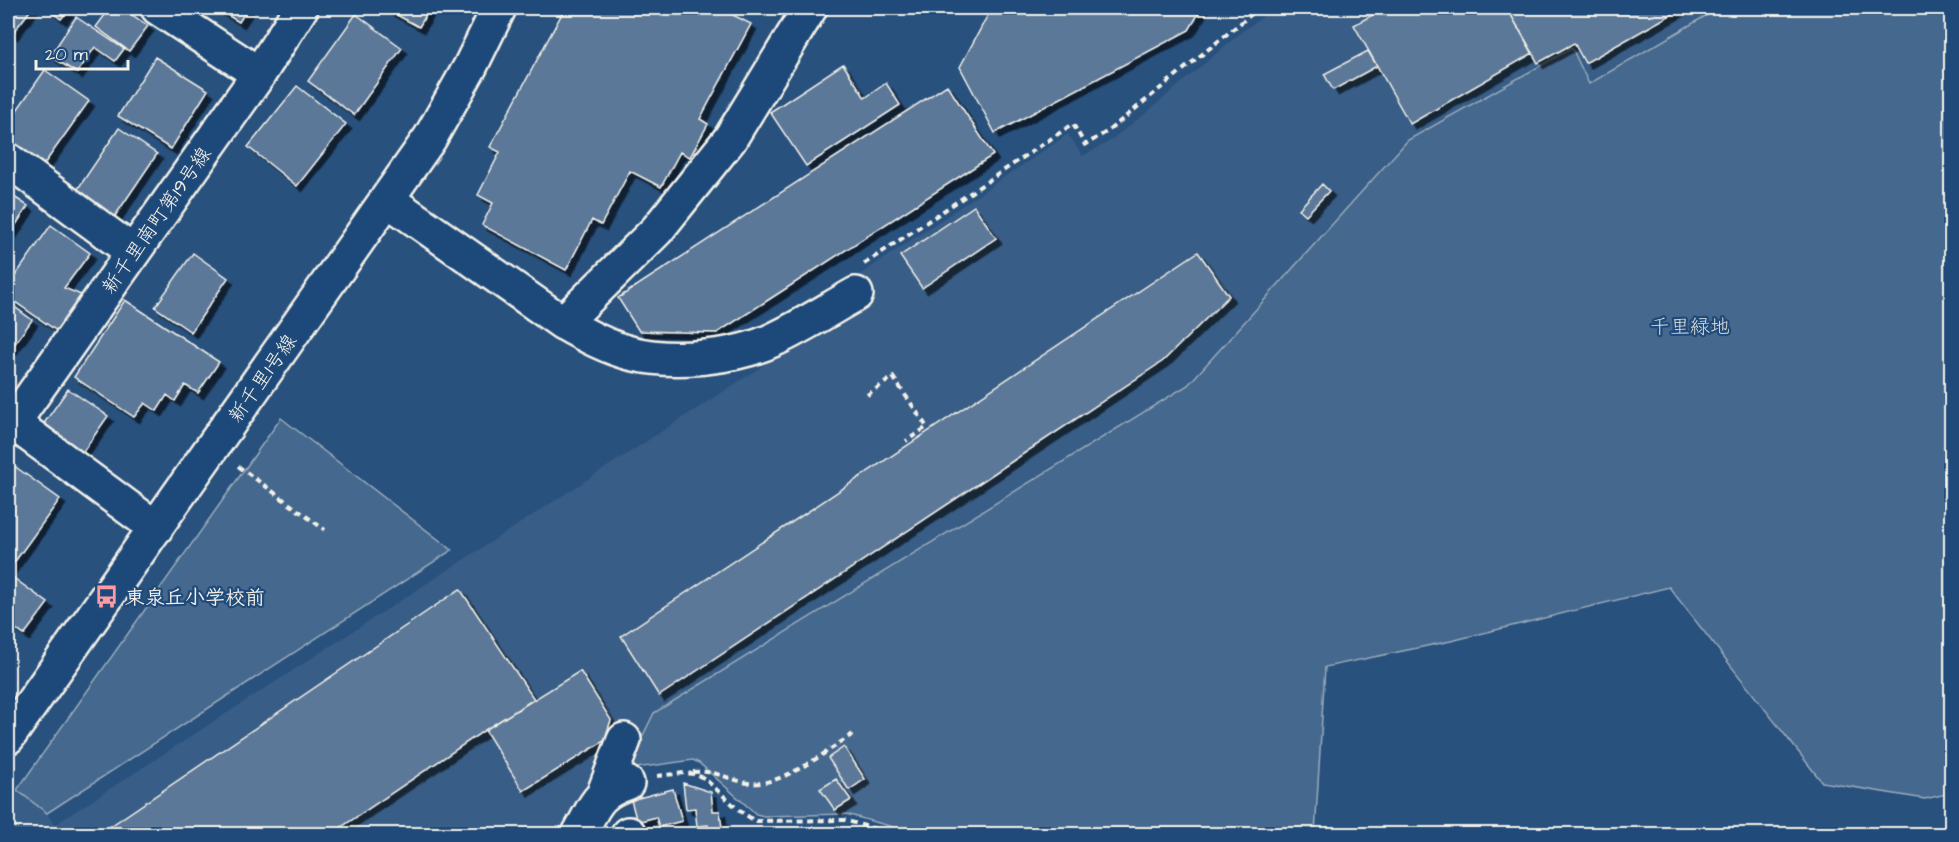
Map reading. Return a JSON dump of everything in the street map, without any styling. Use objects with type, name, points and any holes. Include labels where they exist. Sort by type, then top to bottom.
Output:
[{"type":"street","points":[[158,8],[259,74]]},
{"type":"street","name":"新千里南町第19号線","points":[[9,424],[259,74],[301,8]]},
{"type":"street","name":"新千里1号線","points":[[8,737],[430,138],[470,67],[499,8]]},
{"type":"street","points":[[563,323],[657,230],[730,139],[810,8]]},
{"type":"street","points":[[8,160],[133,252]]},
{"type":"street","points":[[388,200],[563,323],[593,339],[630,353],[666,358],[697,357],[740,351],[763,344],[848,290]]},
{"type":"street","points":[[9,424],[156,528]]},
{"type":"street","points":[[579,834],[600,797],[616,791],[624,740]]},
{"type":"path","points":[[848,290],[1073,124],[1085,145],[1108,131],[1259,8]]},
{"type":"path","points":[[867,395],[893,377],[927,427],[906,441]]},
{"type":"path","points":[[213,448],[325,530]]},
{"type":"path","points":[[616,791],[652,776],[709,771],[749,783],[762,784],[780,780],[853,734]]},
{"type":"path","points":[[684,773],[704,778],[755,822],[844,820],[893,834]]},
{"type":"shaded area","points":[[1274,8],[1719,8],[1589,84],[1572,48],[1408,140],[1188,385],[654,713],[638,745],[601,764],[565,834],[8,834],[11,799],[17,790],[47,813],[54,825],[835,319],[824,299],[1068,134],[1083,156],[1108,142]]},
{"type":"green space","name":"千里緑地","points":[[1719,8],[1951,8],[1951,793],[1925,799],[1822,782],[1669,587],[1451,641],[1325,667],[1315,834],[906,834],[893,827],[846,814],[764,816],[756,814],[693,760],[629,769],[628,766],[654,713],[1188,385],[1408,140],[1572,48],[1589,84]]},
{"type":"green space","points":[[281,418],[452,550],[47,813],[17,790]]},
{"type":"building","points":[[8,8],[32,8],[12,34],[8,30]]},
{"type":"building","points":[[46,8],[70,8],[61,19]]},
{"type":"building","points":[[103,8],[122,8],[148,26],[129,51],[96,27],[108,11]]},
{"type":"building","points":[[215,8],[248,8],[239,22]]},
{"type":"building","points":[[384,8],[430,8],[419,27]]},
{"type":"building","points":[[565,8],[719,8],[751,24],[700,119],[708,124],[690,157],[680,152],[661,187],[630,171],[601,225],[592,220],[566,270],[482,225],[493,203],[478,195],[500,152],[490,147]]},
{"type":"building","points":[[1009,8],[1202,8],[1189,30],[995,133],[960,67],[989,13]]},
{"type":"building","points":[[1385,8],[1507,8],[1533,53],[1410,124],[1354,25]]},
{"type":"building","points":[[1507,8],[1683,8],[1585,63],[1574,43],[1538,63]]},
{"type":"building","points":[[356,14],[402,48],[354,115],[308,81]]},
{"type":"building","points":[[76,17],[124,49],[115,61],[95,47],[77,73],[50,56]]},
{"type":"building","points":[[1368,51],[1377,66],[1333,90],[1324,74]]},
{"type":"building","points":[[155,57],[208,90],[171,149],[118,116]]},
{"type":"building","points":[[843,64],[865,98],[886,83],[900,105],[806,166],[770,112]]},
{"type":"building","points":[[45,70],[89,101],[42,167],[8,143],[8,123]]},
{"type":"building","points":[[947,85],[993,155],[717,333],[639,331],[618,298]]},
{"type":"building","points":[[297,86],[346,124],[297,186],[248,147]]},
{"type":"building","points":[[119,128],[157,154],[115,216],[77,190]]},
{"type":"building","points":[[1322,184],[1329,191],[1306,215],[1299,209]]},
{"type":"building","points":[[8,193],[28,206],[8,237]]},
{"type":"building","points":[[974,206],[996,238],[922,288],[900,256]]},
{"type":"building","points":[[51,225],[90,253],[64,288],[86,297],[60,333],[8,297],[8,286]]},
{"type":"building","points":[[1198,252],[1229,296],[1163,361],[659,696],[621,636]]},
{"type":"building","points":[[193,253],[228,278],[191,332],[155,307]]},
{"type":"building","points":[[125,300],[219,362],[198,393],[185,385],[175,401],[167,395],[157,411],[145,403],[134,417],[74,377]]},
{"type":"building","points":[[8,302],[32,320],[8,353]]},
{"type":"building","points":[[68,389],[108,416],[80,456],[40,429]]},
{"type":"building","points":[[10,463],[60,499],[8,571],[8,466]]},
{"type":"building","points":[[8,574],[48,603],[24,635],[8,623]]},
{"type":"building","points":[[460,589],[534,699],[331,834],[99,834]]},
{"type":"building","points":[[580,671],[611,720],[604,741],[523,791],[485,730]]},
{"type":"building","points":[[844,747],[865,779],[849,790],[828,758]]},
{"type":"building","points":[[836,779],[851,800],[835,810],[820,789]]},
{"type":"building","points":[[683,783],[711,792],[713,811],[720,811],[722,829],[708,830],[708,825],[697,826],[695,808],[686,809]]},
{"type":"building","points":[[673,789],[682,821],[659,827],[656,817],[637,822],[631,800]]},
{"type":"building","points":[[843,829],[844,834],[824,834],[824,831]]},
{"type":"building","points":[[819,830],[819,834],[783,834],[783,832]]},
{"type":"building","points":[[780,831],[780,834],[748,834],[748,832]]},
{"type":"place","name":"東泉丘小学校前","points":[[107,597]]}]
